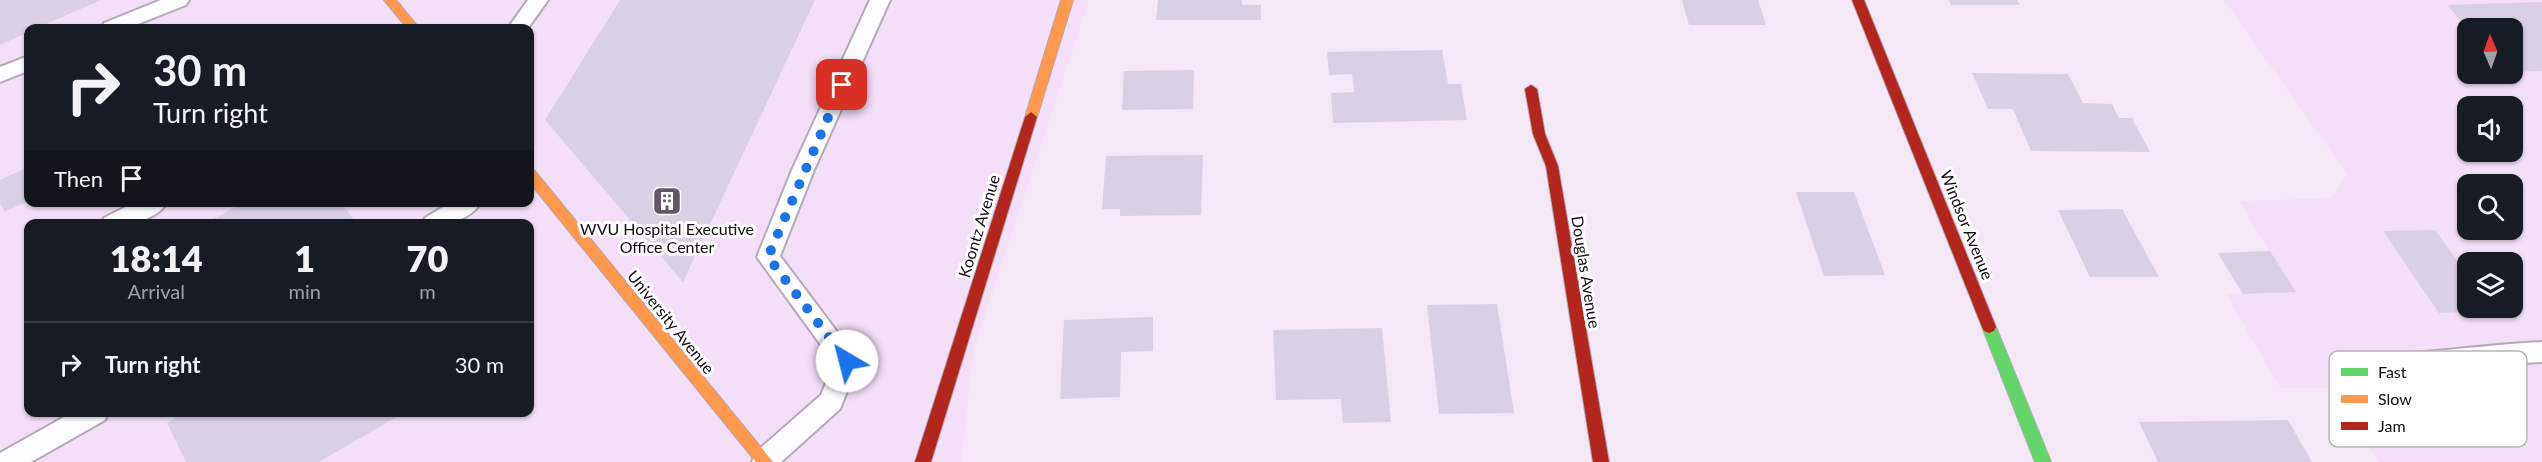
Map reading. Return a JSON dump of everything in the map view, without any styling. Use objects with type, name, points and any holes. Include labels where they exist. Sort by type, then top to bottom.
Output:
[{"type":"street","points":[[390,0],[410,24]]},
{"type":"street","name":"Koontz Avenue","points":[[922,462],[1067,0]]},
{"type":"street","name":"Windsor Avenue","points":[[1858,0],[2043,462]]},
{"type":"street","name":"Douglas Avenue","points":[[1531,89],[1539,134],[1552,166],[1601,462]]},
{"type":"street","name":"University Avenue","points":[[534,179],[765,461]]},
{"type":"lane","points":[[121,24],[179,0]]},
{"type":"lane","points":[[521,24],[538,0]]},
{"type":"lane","points":[[765,461],[831,402],[847,361],[768,257],[803,170],[880,0]]},
{"type":"lane","points":[[0,75],[24,65]]},
{"type":"lane","points":[[122,219],[146,207]]},
{"type":"lane","points":[[441,219],[462,207]]},
{"type":"lane","points":[[2527,353],[2542,352]]},
{"type":"lane","points":[[8,462],[87,417]]},
{"type":"shaded area","points":[[0,0],[1089,0],[974,348],[961,462],[0,462]]},
{"type":"shaded area","points":[[2224,0],[2542,0],[2542,462],[2378,462],[2369,447],[2527,447],[2527,351],[2329,351],[2329,388],[2280,388],[2226,294],[2242,294],[2218,253],[2269,251],[2239,201],[2331,198],[2347,174]]},
{"type":"building","points":[[0,0],[101,0],[46,24],[24,24],[24,34],[0,45]]},
{"type":"building","name":"WVU Hospital Executive Office Center","points":[[620,0],[815,0],[683,282],[545,120]]},
{"type":"building","points":[[1158,0],[1242,0],[1242,5],[1261,5],[1261,20],[1156,20]]},
{"type":"building","points":[[1682,0],[1758,0],[1766,25],[1689,25]]},
{"type":"building","points":[[1949,0],[2017,0],[2020,5],[1951,5]]},
{"type":"building","points":[[2542,2],[2542,71],[2523,72],[2523,18],[2458,18],[2447,5]]},
{"type":"building","points":[[1442,50],[1448,84],[1461,84],[1467,120],[1333,123],[1331,93],[1354,92],[1352,74],[1329,75],[1327,52]]},
{"type":"building","points":[[1194,70],[1193,109],[1122,110],[1124,71]]},
{"type":"building","points":[[1972,73],[2068,74],[2083,103],[2112,104],[2119,118],[2132,118],[2150,152],[2031,151],[2013,109],[1988,109]]},
{"type":"building","points":[[1203,155],[1201,215],[1120,216],[1120,209],[1102,209],[1106,156]]},
{"type":"building","points":[[24,169],[24,203],[5,212],[0,203],[0,180]]},
{"type":"building","points":[[1796,192],[1854,192],[1885,275],[1824,276]]},
{"type":"building","points":[[235,207],[345,207],[353,219],[213,219]]},
{"type":"building","points":[[2122,209],[2159,277],[2090,277],[2058,210]]},
{"type":"building","points":[[2435,230],[2457,260],[2457,312],[2439,313],[2383,231]]},
{"type":"building","points":[[2270,251],[2296,292],[2243,294],[2218,253]]},
{"type":"building","points":[[1497,304],[1514,413],[1439,414],[1427,305]]},
{"type":"building","points":[[1153,317],[1153,351],[1121,352],[1120,397],[1060,399],[1064,320]]},
{"type":"building","points":[[1382,328],[1391,422],[1343,423],[1341,399],[1276,400],[1273,330]]},
{"type":"building","points":[[178,417],[396,417],[319,462],[186,462],[167,423]]},
{"type":"building","points":[[2288,420],[2312,462],[2158,462],[2139,422]]},
{"type":"traffic: fast","points":[[1989,327],[2043,462]]},
{"type":"traffic: slow","points":[[390,0],[410,24]]},
{"type":"traffic: slow","points":[[1031,117],[1067,0]]},
{"type":"traffic: slow","points":[[534,179],[765,462]]},
{"type":"traffic: jam","points":[[1858,0],[1989,327]]},
{"type":"traffic: jam","points":[[1531,89],[1539,134],[1552,166],[1601,462]]},
{"type":"traffic: jam","points":[[923,462],[1031,117]]},
{"type":"place","name":"WVU Hospital Executive Office Center","points":[[667,201]]},
{"type":"route","points":[[842,85],[803,170],[768,257],[847,361]]}]
